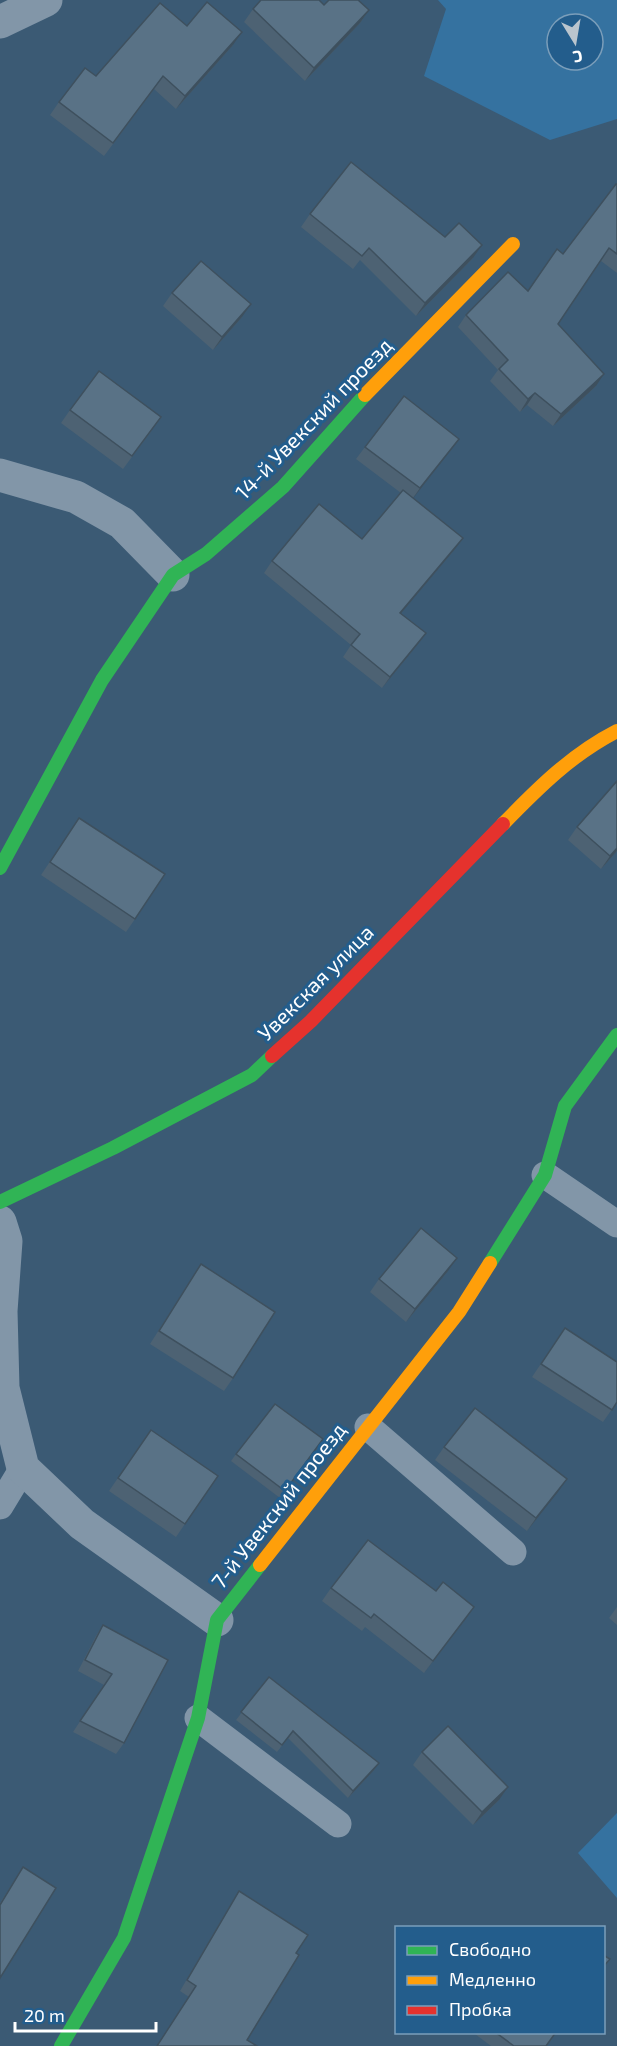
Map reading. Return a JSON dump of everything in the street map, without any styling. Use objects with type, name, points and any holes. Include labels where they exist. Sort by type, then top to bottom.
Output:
[{"type":"street","points":[[0,22],[46,0]]},
{"type":"street","name":"14-й Увекский проезд","points":[[0,867],[102,680],[173,574],[206,554],[283,487],[363,397],[513,244]]},
{"type":"street","points":[[0,475],[76,497],[122,523],[173,574]]},
{"type":"street","name":"Увекская улица","points":[[0,1202],[113,1148],[252,1075],[311,1021],[540,785],[590,745],[617,731]]},
{"type":"street","name":"7-й Увекский проезд","points":[[61,2046],[124,1938],[198,1718],[217,1620],[459,1312],[545,1175],[565,1106],[617,1035]]},
{"type":"street","points":[[0,1222],[6,1241],[1,1311],[3,1388],[23,1468],[82,1524],[217,1620]]},
{"type":"lane","points":[[545,1175],[617,1224]]},
{"type":"lane","points":[[368,1427],[513,1552]]},
{"type":"lane","points":[[0,1506],[23,1468]]},
{"type":"lane","points":[[198,1718],[338,1824]]},
{"type":"shaded area","points":[[438,0],[617,0],[617,119],[550,140],[424,76],[446,9]]},
{"type":"shaded area","points":[[617,1813],[617,1898],[578,1853]]},
{"type":"building","points":[[261,0],[319,0],[324,5],[329,0],[358,0],[369,10],[314,68],[253,9]]},
{"type":"building","points":[[207,2],[242,32],[185,96],[163,76],[113,143],[59,102],[85,68],[96,76],[160,3],[187,26]]},
{"type":"building","points":[[351,162],[445,237],[459,223],[482,245],[425,303],[369,248],[362,256],[310,214]]},
{"type":"building","points":[[616,184],[617,254],[609,248],[558,324],[604,374],[561,414],[535,393],[528,399],[499,369],[508,360],[466,315],[508,272],[528,291],[557,249],[563,254]]},
{"type":"building","points":[[201,261],[251,304],[222,337],[172,293]]},
{"type":"building","points":[[99,371],[161,417],[132,456],[70,410]]},
{"type":"building","points":[[404,396],[459,439],[420,488],[365,447]]},
{"type":"building","points":[[403,490],[463,538],[400,613],[426,633],[390,677],[351,645],[360,634],[272,561],[319,504],[362,539]]},
{"type":"building","points":[[617,781],[617,848],[610,856],[577,827]]},
{"type":"building","points":[[79,818],[165,874],[135,919],[50,862]]},
{"type":"building","points":[[421,1228],[457,1258],[415,1309],[379,1279]]},
{"type":"building","points":[[201,1264],[275,1312],[233,1378],[159,1331]]},
{"type":"building","points":[[565,1328],[617,1362],[617,1402],[612,1410],[541,1364]]},
{"type":"building","points":[[275,1404],[323,1439],[285,1491],[236,1454]]},
{"type":"building","points":[[475,1408],[567,1479],[536,1518],[444,1447]]},
{"type":"building","points":[[151,1430],[218,1476],[185,1524],[118,1478]]},
{"type":"building","points":[[368,1540],[436,1591],[443,1582],[474,1607],[433,1661],[374,1614],[371,1618],[331,1588]]},
{"type":"building","points":[[103,1625],[168,1660],[124,1743],[80,1721],[112,1674],[85,1660]]},
{"type":"building","points":[[269,1677],[379,1763],[353,1791],[293,1731],[282,1745],[241,1712]]},
{"type":"building","points":[[448,1726],[508,1787],[482,1812],[422,1752]]},
{"type":"building","points":[[23,1867],[56,1888],[0,1978],[0,1905]]},
{"type":"building","points":[[239,1891],[308,1935],[296,1953],[299,1955],[247,2040],[257,2046],[157,2046],[196,1986],[187,1980]]},
{"type":"building","points":[[498,2034],[555,2034],[546,2046],[514,2046]]},
{"type":"traffic: fast","points":[[0,868],[102,680],[173,575],[206,554],[283,487],[365,395]]},
{"type":"traffic: fast","points":[[490,1263],[545,1175],[565,1106],[617,1035]]},
{"type":"traffic: fast","points":[[0,1202],[113,1148],[252,1075],[272,1056]]},
{"type":"traffic: fast","points":[[61,2046],[124,1938],[198,1718],[217,1620],[260,1565]]},
{"type":"traffic: slow","points":[[365,395],[513,244]]},
{"type":"traffic: slow","points":[[503,824],[570,761],[617,731]]},
{"type":"traffic: slow","points":[[260,1565],[459,1312],[490,1263]]},
{"type":"traffic: jam","points":[[272,1056],[311,1021],[503,824]]}]
